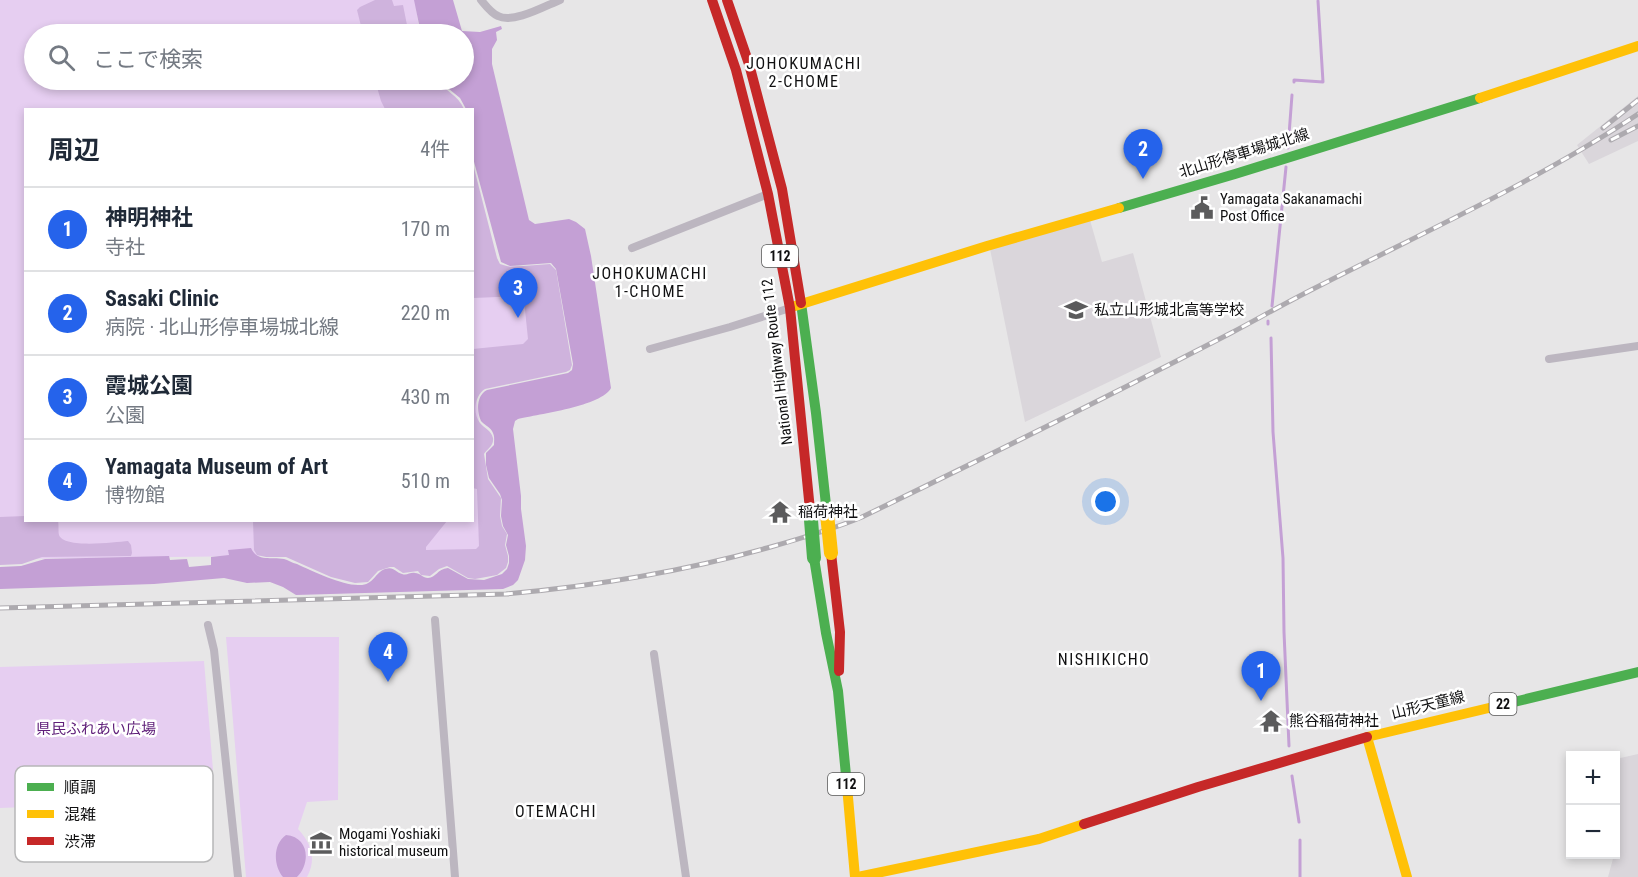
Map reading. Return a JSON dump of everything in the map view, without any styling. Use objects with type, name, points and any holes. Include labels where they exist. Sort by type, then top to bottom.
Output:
[{"type":"main road","name":"National Highway Route 112","points":[[712,0],[736,70],[768,194],[796,306],[816,413],[840,632],[838,691]]},
{"type":"main road","name":"National Highway Route 112","points":[[727,0],[749,64],[782,189],[796,306],[814,558],[838,691],[857,877]]},
{"type":"main road","name":"北山形停車場城北線","points":[[796,306],[987,246],[1236,174],[1638,46]]},
{"type":"main road","name":"山形天童線","points":[[857,877],[1039,839],[1198,787],[1368,737],[1638,672]]},
{"type":"main road","points":[[1368,737],[1407,877]]},
{"type":"street","points":[[481,0],[496,16],[504,19],[522,15],[560,0]]},
{"type":"street","points":[[632,248],[768,194]]},
{"type":"street","points":[[650,349],[796,306]]},
{"type":"street","points":[[1549,359],[1638,346]]},
{"type":"street","points":[[435,620],[455,877]]},
{"type":"street","points":[[208,625],[213,650],[238,877]]},
{"type":"street","points":[[654,654],[686,877]]},
{"type":"shaded area","points":[[375,0],[392,0],[394,6],[403,5],[407,24],[360,24],[357,10]]},
{"type":"shaded area","points":[[414,0],[453,0],[460,24],[419,24]]},
{"type":"shaded area","points":[[501,26],[502,29],[496,32],[497,40],[492,49],[492,64],[529,220],[535,224],[569,219],[585,229],[611,388],[596,400],[515,421],[513,429],[526,546],[525,560],[518,580],[503,589],[296,595],[270,582],[247,583],[224,578],[154,584],[0,589],[0,567],[21,566],[45,559],[169,556],[170,560],[187,559],[189,567],[211,565],[211,557],[229,555],[228,550],[251,548],[257,556],[284,559],[336,580],[358,585],[371,581],[381,571],[388,568],[404,574],[417,573],[428,578],[448,568],[468,579],[484,580],[502,574],[507,569],[509,563],[506,545],[508,535],[501,516],[502,500],[489,478],[486,465],[486,453],[494,445],[494,436],[491,429],[479,417],[479,399],[487,390],[568,373],[572,370],[573,364],[556,269],[551,263],[510,266],[501,262],[474,162],[474,108],[465,108],[460,98],[450,90],[474,90],[474,32]]},
{"type":"shaded area","points":[[378,90],[447,90],[463,108],[384,108]]},
{"type":"shaded area","points":[[1638,96],[1638,141],[1589,164],[1577,145]]},
{"type":"shaded area","points":[[474,168],[500,264],[510,267],[550,264],[556,270],[572,365],[566,372],[485,389],[477,400],[475,409],[478,419],[493,438],[484,454],[488,479],[501,498],[500,516],[507,534],[505,545],[508,562],[506,568],[497,575],[475,579],[468,578],[447,566],[430,576],[421,575],[418,571],[403,573],[390,567],[378,571],[368,582],[355,583],[331,577],[286,557],[257,555],[254,550],[253,522],[446,522],[426,550],[476,549],[479,546],[477,489],[474,488],[474,349],[523,344],[528,339],[524,300],[521,296],[474,298]]},
{"type":"shaded area","name":"私立山形城北高等学校","points":[[1090,220],[1102,262],[1133,253],[1161,357],[1025,422],[990,249]]},
{"type":"shaded area","points":[[24,516],[24,522],[58,522],[59,535],[70,542],[90,544],[128,541],[132,553],[131,556],[42,557],[22,564],[0,565],[0,517]]},
{"type":"shaded area","points":[[1638,754],[1638,877],[1608,877],[1613,859],[1620,859],[1620,758]]},
{"type":"shaded area","points":[[286,835],[299,840],[305,852],[304,865],[297,877],[283,877],[277,867],[277,849]]},
{"type":"green space","points":[[0,0],[415,0],[418,24],[24,24],[24,90],[442,90],[449,108],[24,108],[24,522],[474,522],[474,179],[499,266],[551,266],[571,366],[481,389],[476,395],[484,466],[498,553],[0,559]]},
{"type":"green space","points":[[226,637],[339,637],[338,800],[307,802],[298,829],[311,852],[312,864],[307,877],[246,877]]},
{"type":"green space","name":"県民ふれあい広場","points":[[204,661],[213,766],[15,766],[15,807],[0,808],[0,667]]},
{"type":"waterway","points":[[1294,82],[1294,80],[1323,82],[1318,1]]},
{"type":"waterway","points":[[1288,148],[1292,95]]},
{"type":"waterway","points":[[1272,306],[1286,167]]},
{"type":"waterway","points":[[1271,338],[1273,432],[1283,558],[1289,746]]},
{"type":"waterway","points":[[1292,776],[1299,822]]},
{"type":"waterway","points":[[1300,840],[1300,877]]},
{"type":"railway","points":[[1603,128],[1638,100]]},
{"type":"railway","points":[[0,608],[506,594],[572,587],[670,571],[735,557],[803,538],[862,517],[1139,380],[1521,183],[1638,114]]},
{"type":"railway","points":[[1611,140],[1638,126]]},
{"type":"traffic: fast","points":[[1119,208],[1480,98]]},
{"type":"traffic: fast","points":[[801,303],[827,514]]},
{"type":"traffic: fast","points":[[811,520],[814,558]]},
{"type":"traffic: fast","points":[[814,558],[838,691],[847,786]]},
{"type":"traffic: fast","points":[[1493,707],[1638,672]]},
{"type":"traffic: slow","points":[[1480,98],[1638,46]]},
{"type":"traffic: slow","points":[[795,306],[987,246],[1119,208]]},
{"type":"traffic: slow","points":[[827,514],[831,553]]},
{"type":"traffic: slow","points":[[1407,877],[1367,737],[1493,707]]},
{"type":"traffic: slow","points":[[847,786],[855,877]]},
{"type":"traffic: slow","points":[[858,877],[1039,839],[1084,824]]},
{"type":"traffic: jam","points":[[712,0],[736,70],[768,194],[790,308],[811,520]]},
{"type":"traffic: jam","points":[[727,0],[749,64],[782,189],[801,303]]},
{"type":"traffic: jam","points":[[831,553],[840,632],[839,671]]},
{"type":"traffic: jam","points":[[1084,824],[1198,787],[1367,737]]},
{"type":"place","name":"Sasaki Clinic","points":[[1143,179]]},
{"type":"place","name":"Yamagata Sakanamachi Post Office","points":[[1202,208]]},
{"type":"place","name":"私立山形城北高等学校","points":[[1076,310]]},
{"type":"place","name":"霞城公園","points":[[518,318]]},
{"type":"place","name":"稲荷神社","points":[[780,512]]},
{"type":"place","name":"Yamagata Museum of Art","points":[[388,682]]},
{"type":"place","name":"神明神社","points":[[1261,701]]},
{"type":"place","name":"熊谷稲荷神社","points":[[1271,721]]},
{"type":"place","name":"Mogami Yoshiaki historical museum","points":[[321,843]]},
{"type":"district","name":"JOHOKUMACHI 2-CHOME","points":[[804,72]]},
{"type":"district","name":"JOHOKUMACHI 1-CHOME","points":[[650,282]]},
{"type":"district","name":"NISHIKICHO","points":[[1104,659]]},
{"type":"district","name":"OTEMACHI","points":[[556,811]]}]
